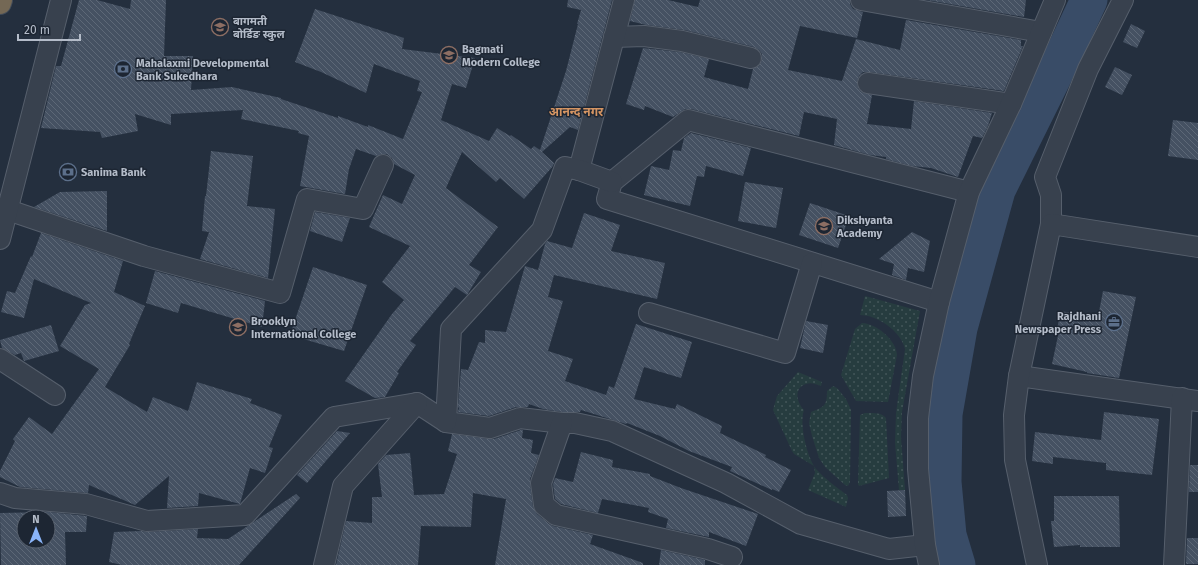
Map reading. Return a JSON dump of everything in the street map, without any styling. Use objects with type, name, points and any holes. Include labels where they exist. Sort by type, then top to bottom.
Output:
[{"type":"street","points":[[0,239],[61,0]]},
{"type":"street","points":[[579,170],[624,0]]},
{"type":"street","points":[[862,0],[1041,32]]},
{"type":"street","points":[[929,565],[925,545],[918,469],[918,418],[923,376],[939,302],[969,192],[1011,104],[1055,0]]},
{"type":"street","points":[[1037,565],[1015,460],[1014,415],[1018,376],[1050,224],[1050,195],[1045,177],[1088,69],[1123,0]]},
{"type":"street","points":[[614,37],[644,36],[682,41],[751,58]]},
{"type":"street","points":[[868,83],[1011,104]]},
{"type":"street","points":[[939,302],[607,199],[612,182],[688,120],[969,192]]},
{"type":"street","points":[[8,210],[144,256],[280,293],[306,200],[363,209],[383,165]]},
{"type":"street","points":[[446,422],[451,329],[542,230],[565,167],[579,170],[612,182]]},
{"type":"street","points":[[1050,224],[1198,247]]},
{"type":"street","points":[[648,312],[785,353],[812,263]]},
{"type":"street","points":[[0,359],[55,395]]},
{"type":"street","points":[[1018,376],[1190,399],[1174,565]]},
{"type":"street","points":[[324,565],[343,486],[417,403]]},
{"type":"street","points":[[0,494],[16,498],[86,504],[146,521],[245,515],[334,417],[417,403],[446,422],[490,428],[520,418],[575,423],[612,431],[726,483],[801,524],[889,549],[925,545]]},
{"type":"street","points":[[562,423],[541,483],[544,505],[556,515],[708,549],[732,557]]},
{"type":"green space","points":[[865,296],[920,311],[902,412],[901,437],[905,490],[899,490],[895,443],[896,413],[905,349],[899,336],[887,325],[874,318],[860,315]]},
{"type":"green space","points":[[862,323],[874,326],[885,334],[896,349],[897,355],[888,402],[856,401],[841,375],[855,329]]},
{"type":"green space","points":[[798,372],[822,382],[821,386],[808,383],[799,389],[798,400],[804,410],[802,423],[803,432],[807,449],[813,464],[827,480],[847,495],[848,498],[846,507],[808,490],[815,473],[814,466],[794,454],[773,410],[777,396]]},
{"type":"green space","points":[[833,386],[837,388],[846,399],[851,410],[850,482],[848,486],[825,467],[819,458],[809,423],[811,412],[824,405],[827,391]]},
{"type":"green space","points":[[865,413],[879,414],[886,418],[889,478],[859,486],[860,415]]},
{"type":"building","points":[[79,0],[97,0],[130,9],[131,0],[166,0],[164,56],[193,56],[191,90],[232,87],[281,98],[338,118],[338,116],[368,127],[368,125],[403,139],[422,92],[417,91],[420,81],[374,64],[366,93],[321,72],[295,62],[315,9],[404,38],[402,49],[475,58],[466,88],[452,84],[441,120],[489,141],[497,128],[510,136],[511,135],[531,149],[534,146],[540,150],[566,71],[581,10],[567,7],[568,0],[612,0],[578,130],[570,127],[542,152],[554,163],[553,166],[524,199],[500,178],[496,182],[462,152],[446,188],[498,227],[469,265],[481,272],[467,295],[455,287],[410,341],[416,345],[397,372],[399,373],[385,397],[375,398],[345,381],[392,314],[404,300],[382,282],[410,246],[369,227],[383,195],[402,204],[415,175],[394,164],[392,158],[387,154],[376,156],[356,149],[349,169],[345,194],[300,186],[309,136],[298,133],[299,131],[241,119],[243,110],[171,114],[171,125],[135,114],[138,131],[102,138],[100,132],[41,128],[56,66],[61,66]]},
{"type":"building","points":[[635,0],[668,0],[698,7],[700,0],[850,0],[850,4],[853,9],[863,12],[857,38],[800,26],[788,70],[842,81],[856,39],[900,50],[906,20],[1021,40],[1021,46],[1023,46],[1004,91],[870,72],[863,72],[859,76],[857,82],[858,88],[861,92],[872,95],[867,124],[911,129],[914,101],[992,113],[982,138],[973,136],[958,177],[931,168],[912,166],[886,159],[886,157],[870,155],[834,145],[837,119],[804,112],[799,136],[691,109],[685,109],[673,117],[645,106],[644,110],[626,104],[643,48],[680,52],[709,59],[704,77],[748,89],[753,69],[759,66],[762,60],[762,54],[754,47],[685,30],[646,25],[630,21]]},
{"type":"building","points":[[927,0],[1026,0],[1024,17]]},
{"type":"building","points":[[1131,24],[1145,31],[1137,48],[1123,42]]},
{"type":"building","points":[[1115,67],[1132,75],[1122,95],[1105,87]]},
{"type":"building","points":[[1173,120],[1198,123],[1198,160],[1168,156]]},
{"type":"building","points":[[691,133],[751,148],[743,176],[706,166],[704,177],[697,176],[690,206],[644,195],[651,166],[669,170],[673,150],[681,151],[684,138]]},
{"type":"building","points":[[211,151],[253,156],[247,206],[275,209],[268,278],[200,259],[209,232],[202,231]]},
{"type":"building","points":[[745,182],[783,188],[776,228],[738,221]]},
{"type":"building","points":[[107,191],[107,231],[34,207],[60,192]]},
{"type":"building","name":"Dikshyanta Academy","points":[[810,203],[849,216],[838,248],[799,235]]},
{"type":"building","points":[[315,212],[350,218],[342,242],[310,231]]},
{"type":"building","points":[[584,213],[620,225],[611,251],[665,263],[657,299],[554,275],[548,297],[563,301],[548,351],[573,359],[565,381],[606,395],[609,386],[614,388],[636,324],[692,342],[681,378],[644,367],[634,399],[675,409],[677,404],[722,426],[720,433],[766,455],[765,457],[791,470],[779,492],[730,471],[732,467],[689,451],[660,436],[627,423],[626,424],[581,410],[580,412],[563,412],[543,409],[529,404],[528,407],[516,407],[489,416],[458,412],[461,369],[468,370],[479,342],[485,343],[485,330],[506,332],[525,266],[538,270],[547,241],[572,248]]},
{"type":"building","points":[[912,232],[930,241],[924,272],[908,268],[906,280],[892,275],[894,264],[879,259]]},
{"type":"building","points":[[41,233],[123,261],[114,292],[145,306],[129,344],[130,345],[105,387],[147,412],[153,397],[188,411],[197,382],[252,399],[250,403],[282,415],[269,447],[273,448],[265,473],[250,468],[240,504],[199,493],[198,506],[167,508],[169,476],[135,505],[89,485],[88,493],[20,487],[0,477],[0,471],[15,441],[13,439],[29,417],[52,434],[99,369],[60,346],[85,305],[91,303],[34,279],[24,318],[1,312],[7,291],[15,293],[31,256],[32,257]]},
{"type":"building","points":[[313,267],[367,285],[344,351],[290,335]]},
{"type":"building","points":[[155,271],[265,301],[262,327],[181,303],[178,313],[146,303]]},
{"type":"building","name":"Rajdhani Newspaper Press","points":[[1103,291],[1136,297],[1119,378],[1087,373],[1052,364],[1059,331],[1057,331],[1060,311],[1098,317]]},
{"type":"building","points":[[806,321],[828,325],[823,353],[800,348]]},
{"type":"building","points":[[51,325],[59,351],[24,361],[21,353],[15,355],[2,348],[0,340]]},
{"type":"building","points":[[1104,412],[1159,419],[1152,475],[1106,470],[1106,463],[1053,457],[1053,464],[1032,461],[1035,432],[1101,440]]},
{"type":"building","points":[[523,430],[522,438],[533,440],[531,453],[539,455],[530,479],[533,507],[537,514],[553,526],[593,535],[590,544],[643,563],[643,565],[495,565],[506,499],[473,493],[471,527],[421,526],[418,565],[336,565],[346,521],[372,523],[372,497],[382,497],[378,464],[386,455],[410,453],[414,495],[444,494],[457,454],[448,451],[452,434],[494,439]]},
{"type":"building","points":[[337,431],[350,433],[307,483],[297,475]]},
{"type":"building","points":[[581,452],[613,460],[612,467],[650,474],[650,476],[681,488],[758,514],[746,546],[709,532],[709,537],[666,528],[668,519],[648,512],[649,508],[602,499],[598,513],[561,504],[555,499],[553,484],[555,478],[573,482]]},
{"type":"building","points":[[1190,465],[1198,465],[1198,492],[1189,492]]},
{"type":"building","points":[[905,490],[906,516],[888,517],[887,491]]},
{"type":"building","points":[[296,494],[300,498],[239,565],[122,565],[109,562],[114,532],[148,532],[198,529],[197,538],[228,539]]},
{"type":"building","points":[[1054,496],[1119,496],[1120,547],[1080,547],[1080,545],[1054,547],[1051,521],[1054,521]]},
{"type":"building","points":[[0,513],[16,513],[16,549],[56,549],[56,513],[87,516],[86,532],[65,532],[66,565],[1,565]]},
{"type":"building","points":[[1187,538],[1198,538],[1198,564],[1186,564]]},
{"type":"building","points":[[661,550],[705,560],[705,565],[659,565]]},
{"type":"waterway","points":[[957,565],[948,535],[943,482],[944,414],[959,328],[997,190],[1089,0]]},
{"type":"place","name":"बागमती बोर्डिङ स्कुल","points":[[220,27]]},
{"type":"place","name":"Bagmati Modern College","points":[[449,55]]},
{"type":"place","name":"Mahalaxmi Developmental Bank Sukedhara","points":[[123,69]]},
{"type":"place","name":"Sanima Bank","points":[[68,172]]},
{"type":"place","name":"Dikshyanta Academy","points":[[824,226]]},
{"type":"place","name":"Rajdhani Newspaper Press","points":[[1114,322]]},
{"type":"place","name":"Brooklyn International College","points":[[238,327]]},
{"type":"district","name":"आनन्द नगर","points":[[576,112]]}]
